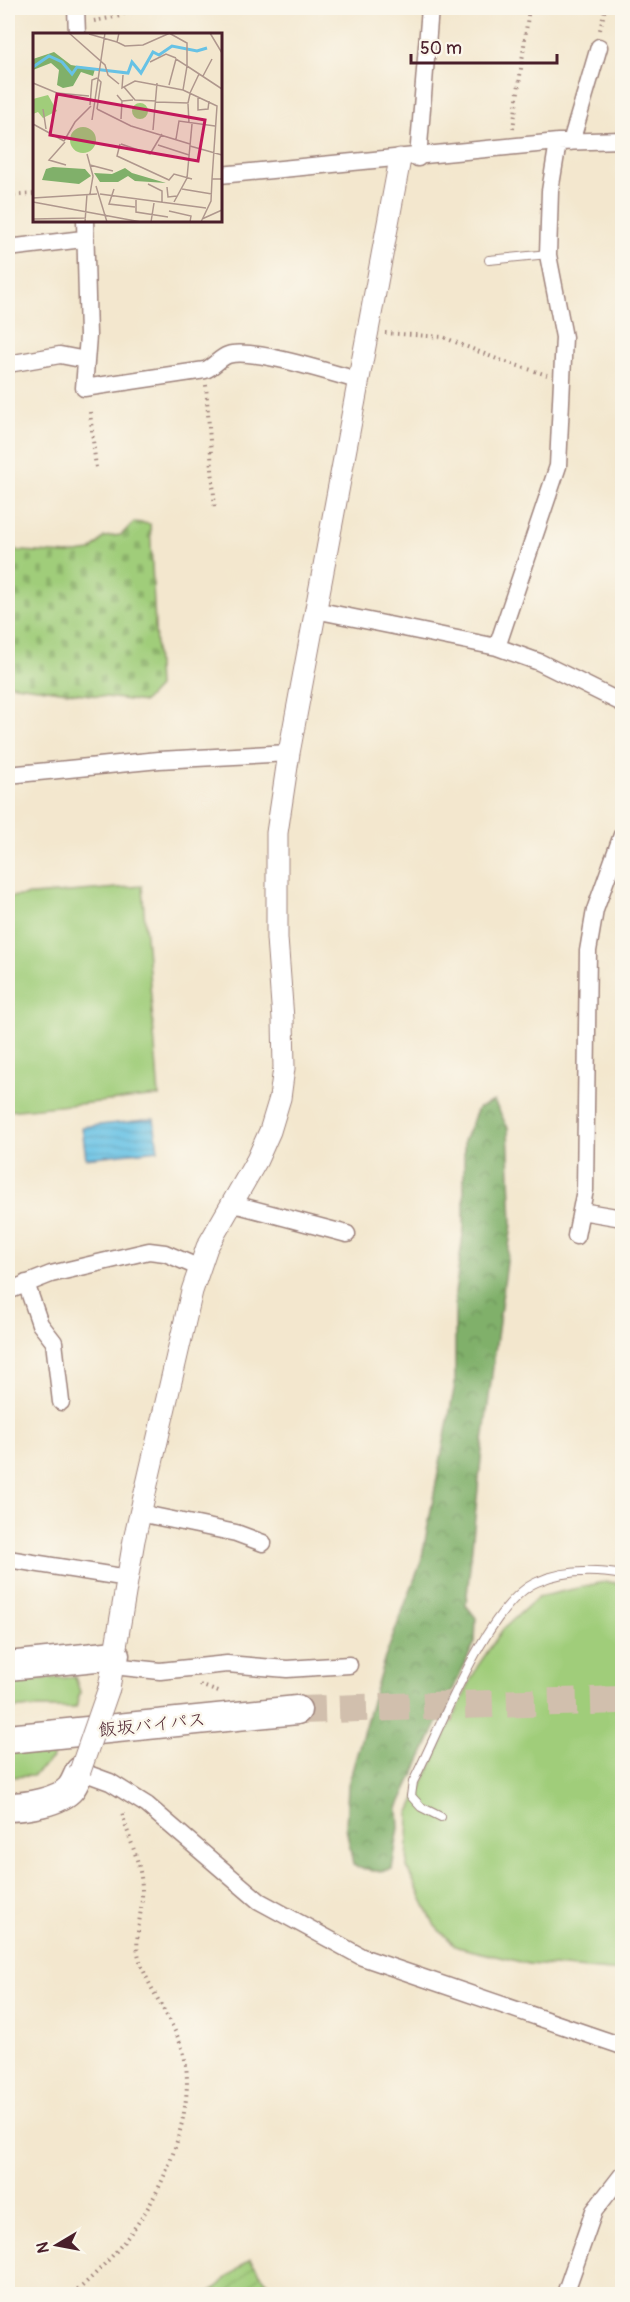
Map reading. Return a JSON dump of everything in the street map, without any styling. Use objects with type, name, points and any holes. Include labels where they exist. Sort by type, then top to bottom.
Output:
[{"type":"highway","points":[[8,1666],[114,1661]]},
{"type":"highway","name":"飯坂バイパス","points":[[8,1739],[297,1710]]},
{"type":"highway","points":[[8,1807],[24,1807],[47,1801],[70,1790],[80,1771]]},
{"type":"street","points":[[430,8],[409,158],[366,332],[332,530],[289,753],[277,844],[277,938],[284,1068],[280,1098],[270,1131],[257,1160],[230,1203],[207,1247],[200,1268],[177,1347],[139,1513],[109,1688],[80,1771],[121,1789],[147,1805],[259,1901],[362,1957],[622,2046]]},
{"type":"street","points":[[497,646],[555,481],[564,381],[564,337],[548,254],[550,191],[564,142],[599,47]]},
{"type":"street","points":[[222,175],[564,142],[622,140]]},
{"type":"street","points":[[85,222],[88,326],[84,387],[205,370],[214,367],[224,357],[234,354],[270,358],[357,380]]},
{"type":"street","points":[[8,248],[84,239]]},
{"type":"street","points":[[8,364],[60,355],[86,360]]},
{"type":"street","points":[[315,610],[497,646],[539,662],[622,703]]},
{"type":"street","points":[[8,775],[159,760],[289,753]]},
{"type":"street","points":[[576,1236],[585,1190],[588,951],[595,910],[622,835]]},
{"type":"street","points":[[230,1203],[347,1234]]},
{"type":"street","points":[[581,1211],[622,1218]]},
{"type":"street","points":[[8,1291],[51,1274],[149,1251],[165,1253],[200,1268]]},
{"type":"street","points":[[26,1283],[40,1324],[54,1342],[62,1402]]},
{"type":"street","points":[[139,1513],[236,1533],[262,1543]]},
{"type":"street","points":[[8,1559],[128,1578]]},
{"type":"street","points":[[114,1661],[160,1671],[227,1664],[287,1669],[349,1665]]},
{"type":"street","points":[[565,2295],[594,2211],[622,2175]]},
{"type":"lane","points":[[489,260],[548,254]]},
{"type":"lane","points":[[441,1817],[421,1807],[411,1796],[413,1782],[487,1630],[512,1599],[536,1582],[580,1572],[622,1575]]},
{"type":"path","points":[[76,22],[120,16],[132,8]]},
{"type":"path","points":[[511,148],[529,8]]},
{"type":"path","points":[[599,47],[605,8]]},
{"type":"path","points":[[8,196],[33,194]]},
{"type":"path","points":[[366,332],[443,337],[497,359],[564,381]]},
{"type":"path","points":[[205,370],[215,510]]},
{"type":"path","points":[[90,412],[96,468]]},
{"type":"path","points":[[73,2295],[107,2262],[141,2219],[176,2145],[189,2082],[182,2046],[138,1953],[142,1889],[139,1864],[124,1823],[120,1799],[121,1789]]},
{"type":"green space","points":[[134,522],[150,524],[158,687],[144,702],[8,684],[8,550],[68,554],[91,551],[104,537],[121,535]]},
{"type":"green space","points":[[142,886],[159,1096],[8,1111],[8,897]]},
{"type":"green space","points":[[494,1101],[508,1128],[512,1224],[482,1450],[466,1605],[476,1618],[475,1642],[398,1808],[399,1828],[392,1869],[368,1870],[353,1865],[346,1827],[348,1785],[383,1663],[421,1562],[455,1384],[455,1293],[464,1227],[464,1141],[478,1108]]},
{"type":"green space","points":[[604,1582],[622,1583],[622,1972],[529,1964],[457,1947],[435,1926],[407,1868],[409,1814],[477,1667],[503,1629],[538,1597]]},
{"type":"green space","points":[[75,1677],[80,1692],[76,1708],[8,1708],[8,1681]]},
{"type":"green space","points":[[8,1752],[53,1752],[53,1758],[33,1776],[8,1777]]},
{"type":"green space","points":[[250,2259],[275,2294],[208,2294]]},
{"type":"water","points":[[154,1119],[158,1150],[86,1158],[82,1127]]},
{"type":"tunnel","points":[[297,1710],[622,1700]]}]
